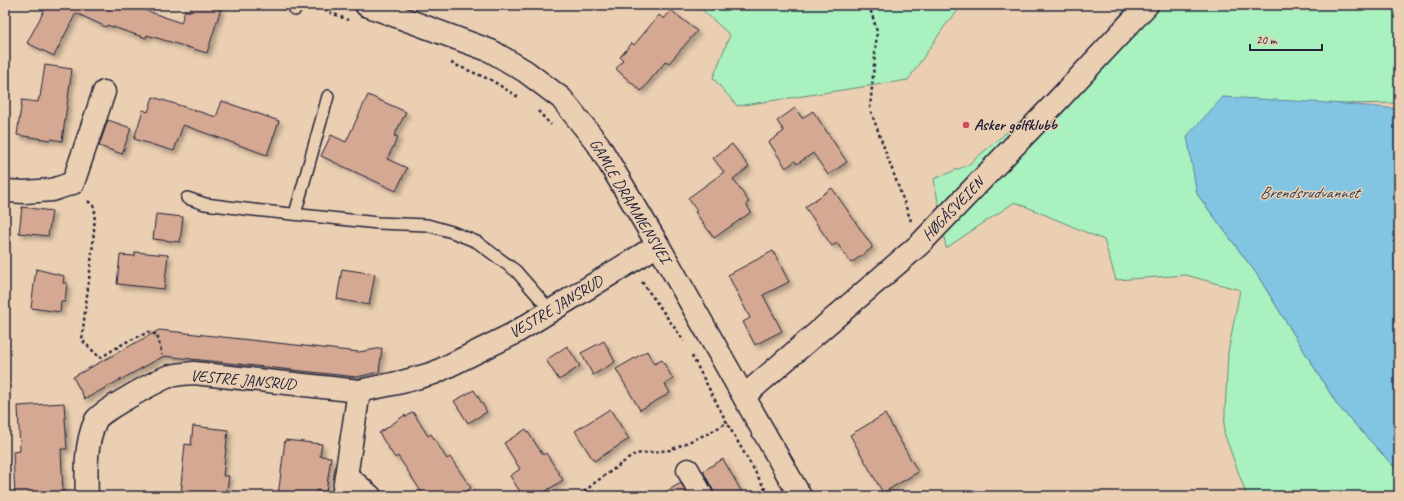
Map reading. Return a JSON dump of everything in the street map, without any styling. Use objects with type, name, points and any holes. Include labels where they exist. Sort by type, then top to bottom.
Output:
[{"type":"street","name":"GAMLE DRAMMENSVEI","points":[[366,5],[491,51],[525,71],[560,98],[598,144],[658,245],[800,496]]},
{"type":"street","name":"HØGÅSVEIEN","points":[[744,396],[920,244],[1147,5]]},
{"type":"street","points":[[5,191],[25,192],[52,190],[73,183],[104,92]]},
{"type":"street","name":"VESTRE JANSRUD","points":[[87,496],[86,477],[89,441],[97,419],[121,401],[168,377],[194,373],[359,391],[402,382],[434,373],[513,334],[658,245]]},
{"type":"street","points":[[359,391],[345,486],[370,496]]},
{"type":"street","points":[[688,470],[702,496]]},
{"type":"lane","points":[[295,214],[328,96]]},
{"type":"lane","points":[[187,198],[204,204],[378,223],[427,225],[452,232],[477,242],[516,270],[550,311]]},
{"type":"path","points":[[312,5],[354,23]]},
{"type":"path","points":[[869,5],[877,31],[870,109],[920,244]]},
{"type":"path","points":[[447,61],[491,80],[522,100]]},
{"type":"path","points":[[534,108],[554,128]]},
{"type":"path","points":[[73,183],[95,208],[94,231],[82,340],[100,358],[126,342],[149,332],[157,335],[168,377]]},
{"type":"path","points":[[634,260],[640,278],[685,343]]},
{"type":"path","points":[[689,350],[727,423],[769,496]]},
{"type":"path","points":[[580,496],[593,484],[635,454],[670,450],[709,433],[727,423],[744,396]]},
{"type":"green space","points":[[697,5],[963,5],[944,27],[908,80],[737,106],[713,78],[730,35]]},
{"type":"green space","points":[[1128,5],[1399,5],[1399,103],[1345,104],[1197,194],[1256,273],[1338,406],[1399,472],[1399,496],[1247,496],[1224,433],[1228,352],[1240,290],[1186,275],[1116,280],[1104,240],[1015,202],[946,248],[934,179],[968,165],[1071,78]]},
{"type":"water","name":"Brendsrudvannet","points":[[1223,97],[1345,104],[1399,109],[1399,472],[1338,406],[1256,273],[1197,194],[1187,136]]},
{"type":"building","points":[[47,5],[131,5],[181,23],[185,10],[189,12],[191,5],[210,5],[221,8],[207,53],[147,35],[146,38],[107,25],[106,27],[76,13],[54,56],[27,43]]},
{"type":"building","points":[[671,10],[697,31],[669,63],[666,61],[641,91],[616,69],[623,60],[620,57],[632,43],[634,45],[659,15],[664,19]]},
{"type":"building","points":[[45,65],[72,69],[62,141],[17,135],[22,100],[38,102]]},
{"type":"building","points":[[368,95],[406,112],[394,136],[398,137],[387,159],[407,168],[396,191],[321,156],[331,135],[346,142]]},
{"type":"building","points":[[153,97],[216,117],[222,101],[279,121],[267,155],[183,125],[174,151],[134,139],[143,110],[148,112]]},
{"type":"building","points":[[795,108],[802,118],[813,111],[847,162],[828,175],[813,153],[797,164],[795,161],[786,168],[769,142],[784,131],[777,121]]},
{"type":"building","points":[[108,120],[131,128],[122,154],[99,146]]},
{"type":"building","points":[[732,144],[749,167],[733,179],[749,202],[746,204],[751,212],[714,238],[695,212],[697,211],[688,198],[724,172],[713,158]]},
{"type":"building","points":[[832,188],[872,246],[872,248],[851,263],[837,243],[832,246],[805,207]]},
{"type":"building","points":[[22,207],[52,211],[48,236],[19,233]]},
{"type":"building","points":[[156,214],[183,217],[180,242],[153,239]]},
{"type":"building","points":[[773,251],[789,282],[763,295],[782,331],[755,345],[743,322],[750,318],[728,275]]},
{"type":"building","points":[[135,252],[168,255],[164,289],[117,284],[120,255],[135,256]]},
{"type":"building","points":[[36,269],[64,276],[63,283],[67,283],[65,302],[61,301],[60,312],[31,308]]},
{"type":"building","points":[[342,269],[375,274],[369,305],[337,299]]},
{"type":"building","points":[[159,330],[359,352],[382,348],[379,372],[357,377],[164,356],[85,399],[73,377]]},
{"type":"building","points":[[604,341],[615,362],[593,375],[581,353]]},
{"type":"building","points":[[567,346],[580,366],[559,380],[546,360]]},
{"type":"building","points":[[647,351],[654,364],[662,360],[673,379],[665,384],[670,393],[640,410],[616,369]]},
{"type":"building","points":[[474,390],[487,412],[468,423],[454,401]]},
{"type":"building","points":[[64,403],[67,449],[61,449],[63,494],[52,496],[15,496],[13,452],[20,451],[18,406]]},
{"type":"building","points":[[610,409],[629,439],[594,461],[575,431]]},
{"type":"building","points":[[413,412],[428,436],[431,434],[447,459],[450,457],[471,488],[459,496],[424,496],[398,456],[395,458],[379,433],[405,415],[406,417]]},
{"type":"building","points":[[885,414],[918,472],[883,493],[850,435]]},
{"type":"building","points":[[193,426],[228,430],[223,476],[229,476],[226,496],[181,496],[185,444],[191,445]]},
{"type":"building","points":[[526,429],[543,455],[546,453],[563,480],[538,496],[523,496],[510,476],[520,469],[504,443]]},
{"type":"building","points":[[285,440],[322,444],[320,456],[331,457],[326,492],[316,490],[316,496],[278,496]]},
{"type":"building","points":[[723,459],[744,496],[714,496],[713,490],[703,471]]},
{"type":"building","points":[[681,483],[688,496],[658,496]]},
{"type":"place","name":"Asker golfklubb","points":[[966,125]]}]
